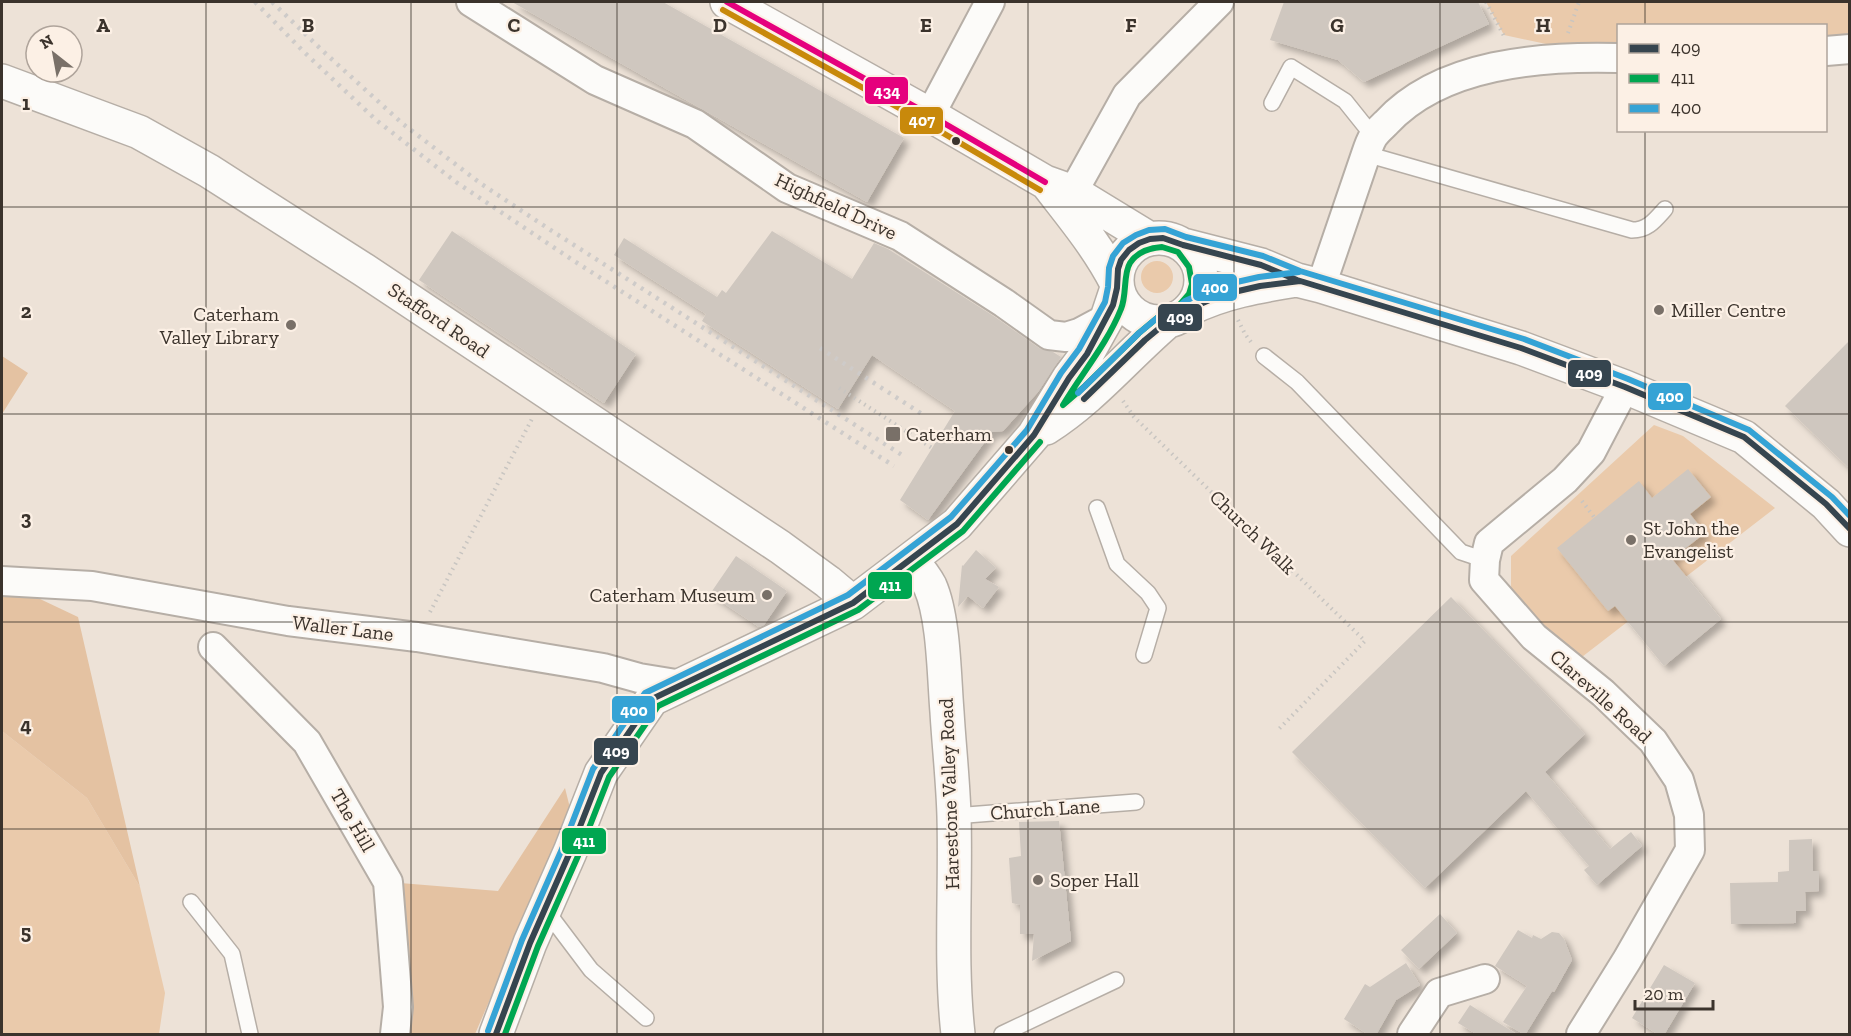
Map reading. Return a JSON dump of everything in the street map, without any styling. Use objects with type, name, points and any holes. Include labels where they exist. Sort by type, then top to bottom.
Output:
[{"type":"main road","points":[[727,2],[1150,239]]},
{"type":"main road","name":"Stafford Road","points":[[2,81],[139,132],[209,171],[364,270],[780,547],[853,603]]},
{"type":"main road","points":[[1059,187],[1104,258],[1117,285],[1120,298],[1133,314],[1143,320],[1154,322],[1179,315],[1221,295],[1260,286],[1309,283]]},
{"type":"main road","points":[[496,1035],[530,943],[570,852],[601,773],[652,699],[853,603],[957,524],[1034,435],[1069,378],[1087,354],[1107,318],[1117,285],[1121,260],[1134,246],[1150,239],[1163,238],[1261,265],[1309,283],[1521,348],[1626,387],[1744,437],[1826,504],[1850,530]]},
{"type":"main road","points":[[1034,435],[1064,416],[1145,340],[1179,315],[1197,298],[1201,285],[1200,272],[1191,253],[1183,245]]},
{"type":"main road","name":"Harestone Valley Road","points":[[911,560],[924,575],[931,588],[942,643],[954,816],[954,953],[958,1035]]},
{"type":"street","name":"Highfield Drive","points":[[471,2],[595,80],[695,124],[787,188],[900,236],[1049,335],[1066,337],[1079,333],[1107,318]]},
{"type":"street","points":[[930,115],[990,2]]},
{"type":"street","points":[[1059,187],[1127,95],[1219,2]]},
{"type":"street","points":[[1827,51],[1850,49]]},
{"type":"street","points":[[1309,283],[1370,145],[1398,110],[1436,85],[1480,70],[1513,63],[1596,57],[1617,58]]},
{"type":"street","points":[[1485,560],[1489,543],[1565,480],[1591,452],[1626,387]]},
{"type":"street","name":"Clareville Road","points":[[1485,560],[1484,580],[1534,637],[1603,693],[1653,741],[1679,780],[1689,815],[1690,850],[1581,1035]]},
{"type":"street","name":"Waller Lane","points":[[2,581],[92,586],[288,621],[417,637],[603,668],[639,678],[682,685]]},
{"type":"street","name":"The Hill","points":[[213,647],[307,741],[388,882],[398,1007],[395,1035]]},
{"type":"street","points":[[1412,1035],[1439,993],[1485,979]]},
{"type":"lane","points":[[1272,103],[1291,67],[1345,101],[1370,145],[1632,230],[1647,227],[1665,209]]},
{"type":"lane","points":[[1264,356],[1297,382],[1461,552],[1485,560]]},
{"type":"lane","points":[[1097,508],[1117,564],[1148,593],[1158,608],[1144,655]]},
{"type":"lane","name":"Church Lane","points":[[954,816],[1136,802]]},
{"type":"lane","points":[[192,902],[232,954],[250,1035]]},
{"type":"lane","points":[[545,909],[591,970],[646,1018]]},
{"type":"lane","points":[[1002,1035],[1116,980]]},
{"type":"path","points":[[1486,2],[1504,35],[1513,63]]},
{"type":"path","points":[[1565,39],[1579,2]]},
{"type":"path","name":"Church Walk","points":[[1116,369],[1126,379],[1116,391],[1134,417],[1365,641],[1277,731]]},
{"type":"path","points":[[839,388],[932,448]]},
{"type":"path","points":[[417,637],[547,392]]},
{"type":"path","points":[[1582,501],[1594,517]]},
{"type":"shaded area","points":[[1486,2],[1849,2],[1849,33],[1827,38],[1827,24],[1617,24],[1617,45],[1584,43],[1551,45],[1504,35]]},
{"type":"shaded area","points":[[1157,261],[1168,266],[1173,277],[1168,288],[1157,293],[1146,288],[1141,277],[1146,266]]},
{"type":"shaded area","points":[[2,356],[28,373],[2,414]]},
{"type":"shaded area","points":[[1654,425],[1683,436],[1775,508],[1578,660],[1511,593],[1511,556]]},
{"type":"shaded area","points":[[2,581],[78,617],[140,887],[87,798],[2,731]]},
{"type":"shaded area","points":[[2,731],[87,798],[140,887],[165,993],[159,1034],[2,1034]]},
{"type":"shaded area","points":[[565,788],[571,812],[475,1034],[395,1034],[388,882],[498,891]]},
{"type":"building","points":[[512,2],[663,2],[904,138],[867,202]]},
{"type":"building","points":[[1284,2],[1478,2],[1489,24],[1364,82],[1338,60],[1270,40]]},
{"type":"building","points":[[452,231],[636,354],[604,403],[419,280]]},
{"type":"building","points":[[772,231],[852,279],[874,243],[888,249],[1039,348],[1061,357],[1038,392],[1003,431],[992,432],[928,520],[900,500],[955,411],[872,355],[838,409],[702,321],[706,314],[614,255],[624,238],[717,297],[722,290],[726,293]]},
{"type":"building","points":[[1850,340],[1850,469],[1785,406]]},
{"type":"building","name":"St John the Evangelist","points":[[1688,469],[1711,497],[1690,514],[1705,533],[1672,559],[1721,619],[1664,666],[1615,606],[1608,611],[1557,548],[1639,481],[1652,498]]},
{"type":"building","points":[[976,550],[996,568],[985,579],[999,587],[983,608],[968,596],[958,607],[962,565]]},
{"type":"building","points":[[736,556],[787,591],[764,625],[759,627],[710,594]]},
{"type":"building","points":[[1451,597],[1585,734],[1545,772],[1610,849],[1631,832],[1642,846],[1597,885],[1584,870],[1589,866],[1526,791],[1425,888],[1292,752]]},
{"type":"building","name":"Soper Hall","points":[[1059,821],[1071,941],[1032,961],[1034,934],[1020,934],[1020,905],[1012,903],[1009,858],[1021,856],[1019,822]]},
{"type":"building","points":[[1812,839],[1813,871],[1819,871],[1819,891],[1805,892],[1806,911],[1796,911],[1796,923],[1731,924],[1730,883],[1778,882],[1778,872],[1789,871],[1789,840]]},
{"type":"building","points":[[1440,914],[1457,933],[1419,969],[1401,950]]},
{"type":"building","points":[[1518,930],[1532,938],[1533,935],[1541,939],[1552,932],[1559,933],[1564,939],[1572,960],[1525,1035],[1503,1022],[1527,986],[1495,966]]},
{"type":"building","points":[[1406,963],[1420,985],[1396,1000],[1376,1035],[1369,1035],[1344,1019],[1365,984],[1370,987]]},
{"type":"building","points":[[1664,965],[1695,983],[1664,1035],[1659,1035],[1632,1018]]},
{"type":"building","points":[[1470,1005],[1518,1035],[1478,1035],[1458,1023]]},
{"type":"railway","points":[[255,2],[376,120],[456,182],[571,259],[894,466]]},
{"type":"railway","points":[[272,2],[403,124],[480,183],[902,455]]},
{"type":"railway","points":[[820,348],[925,416]]},
{"type":"transit line","name":"434","points":[[727,2],[1045,182]]},
{"type":"transit line","name":"407","points":[[723,10],[926,123],[1040,190]]},
{"type":"transit line","name":"400","points":[[488,1031],[522,940],[562,849],[593,769],[645,693],[848,595],[951,517],[1027,430],[1061,373],[1079,349],[1105,302],[1109,268],[1113,256],[1123,243],[1149,230],[1165,229],[1186,237],[1263,256],[1300,271],[1524,339],[1628,379],[1749,430],[1832,497],[1850,516]]},
{"type":"transit line","name":"409","points":[[496,1034],[530,943],[570,852],[601,773],[652,699],[853,603],[957,524],[1034,435],[1069,378],[1087,354],[1113,305],[1121,260],[1139,243],[1163,238],[1261,265],[1297,280],[1521,348],[1625,387],[1744,437],[1826,504],[1850,529]]},
{"type":"transit line","name":"411","points":[[1162,247],[1178,252],[1189,267],[1192,284],[1189,294],[1175,310],[1163,313],[1139,333],[1063,405],[1115,322],[1123,303],[1126,273],[1130,263],[1144,251],[1162,247]]},
{"type":"transit line","name":"400","points":[[1078,393],[1139,333],[1163,313],[1175,310],[1185,301],[1219,286],[1259,277],[1299,272]]},
{"type":"transit line","name":"409","points":[[1084,399],[1145,340],[1168,321],[1179,318],[1189,309],[1221,295],[1260,286],[1300,281]]},
{"type":"transit line","name":"411","points":[[505,1034],[538,946],[578,856],[609,777],[658,706],[858,610],[963,531],[1040,442]]},
{"type":"place","name":"Miller Centre","points":[[1659,310]]},
{"type":"place","name":"Caterham Valley Library","points":[[291,325]]},
{"type":"place","name":"Caterham","points":[[893,434]]},
{"type":"place","name":"St John the Evangelist","points":[[1631,540]]},
{"type":"place","name":"Caterham Museum","points":[[767,595]]},
{"type":"place","name":"Soper Hall","points":[[1038,880]]}]
